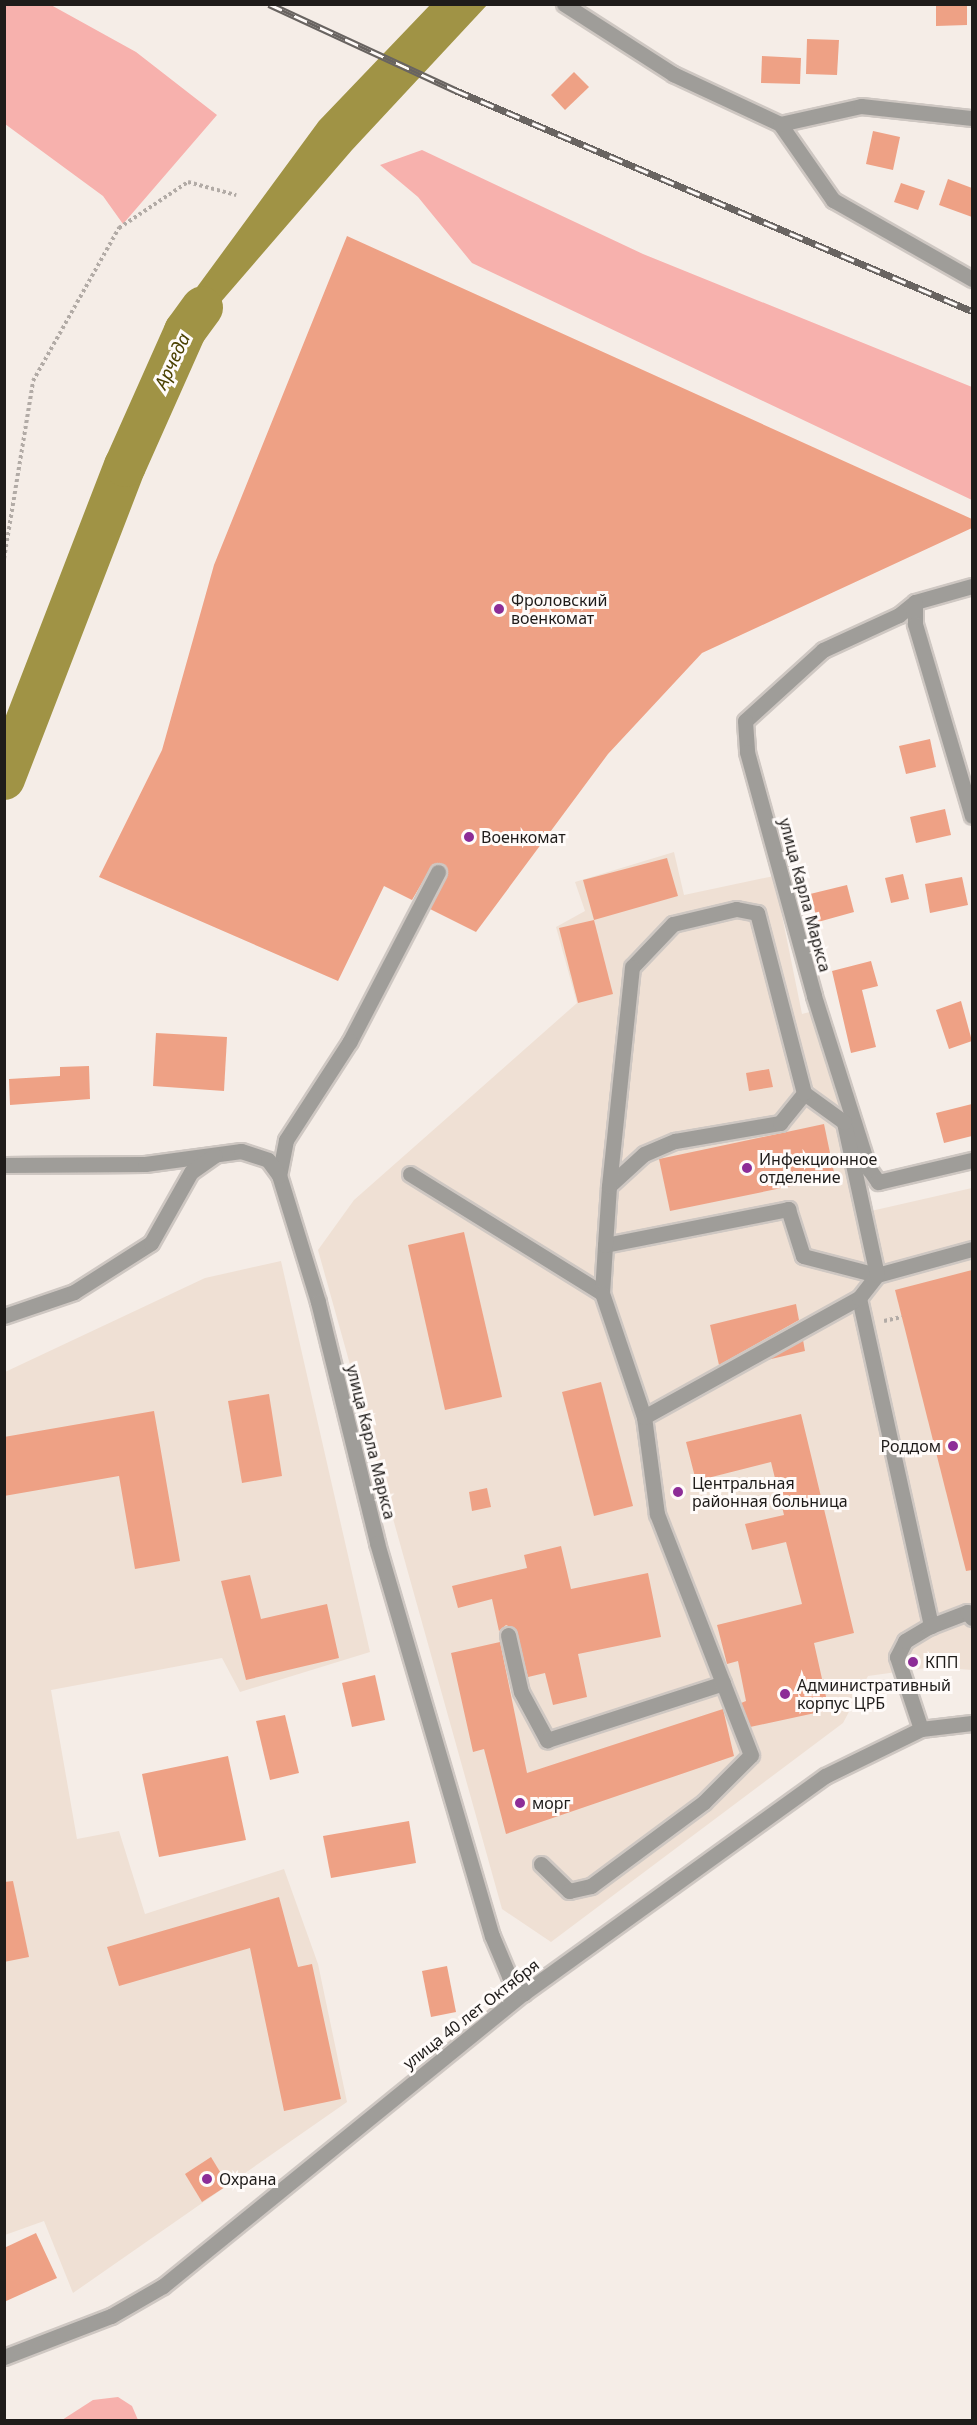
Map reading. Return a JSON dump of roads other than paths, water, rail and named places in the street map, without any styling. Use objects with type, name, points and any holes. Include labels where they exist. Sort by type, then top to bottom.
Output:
[{"type":"street","points":[[564,4],[673,74],[780,124],[833,200],[972,279]]},
{"type":"street","points":[[780,124],[861,106],[972,118]]},
{"type":"street","name":"улица Карла Маркса","points":[[972,586],[915,602],[899,615],[823,650],[795,673],[745,721],[747,752],[814,996],[869,1169],[879,1182],[972,1160]]},
{"type":"street","points":[[915,602],[915,624],[972,808]]},
{"type":"street","name":"улица Карла Маркса","points":[[438,872],[350,1041],[286,1140],[279,1175],[318,1302],[377,1543],[492,1936],[509,1976],[524,1994]]},
{"type":"street","points":[[541,1864],[569,1891],[591,1886],[636,1856],[727,1779],[751,1755],[657,1514],[644,1417],[602,1293],[609,1186],[632,967],[673,924],[736,909],[757,913],[804,1093],[844,1122],[878,1275]]},
{"type":"street","points":[[609,1186],[644,1154],[675,1142],[780,1123],[804,1093]]},
{"type":"street","points":[[4,1165],[145,1164],[219,1152],[241,1151],[268,1160],[279,1175]]},
{"type":"street","points":[[4,1316],[74,1292],[151,1244],[191,1172],[219,1152]]},
{"type":"street","points":[[410,1174],[602,1293]]},
{"type":"street","points":[[604,1245],[788,1209],[802,1256],[878,1275],[972,1249]]},
{"type":"street","points":[[644,1417],[859,1298],[878,1275]]},
{"type":"street","points":[[859,1298],[931,1626]]},
{"type":"street","points":[[921,1729],[897,1657],[905,1641],[931,1626],[970,1613]]},
{"type":"street","points":[[508,1635],[521,1692],[547,1740],[723,1683]]},
{"type":"street","name":"улица 40 лет Октября","points":[[4,2357],[101,2320],[163,2286],[524,1994],[825,1776],[921,1729],[972,1724]]},
{"type":"waterway","name":"Арчеда","points":[[4,779],[125,466],[185,331],[202,308]]},
{"type":"railway","points":[[269,4],[455,90],[972,311]]},
{"type":"place","name":"Фроловский военкомат","points":[[499,609]]},
{"type":"place","name":"Военкомат","points":[[469,837]]},
{"type":"place","name":"Инфекционное отделение","points":[[747,1168]]},
{"type":"place","name":"Роддом","points":[[953,1446]]},
{"type":"place","name":"Центральная районная больница","points":[[678,1492]]},
{"type":"place","name":"КПП","points":[[913,1662]]},
{"type":"place","name":"Административный корпус ЦРБ","points":[[785,1694]]},
{"type":"place","name":"морг","points":[[520,1803]]},
{"type":"place","name":"Охрана","points":[[207,2179]]}]
